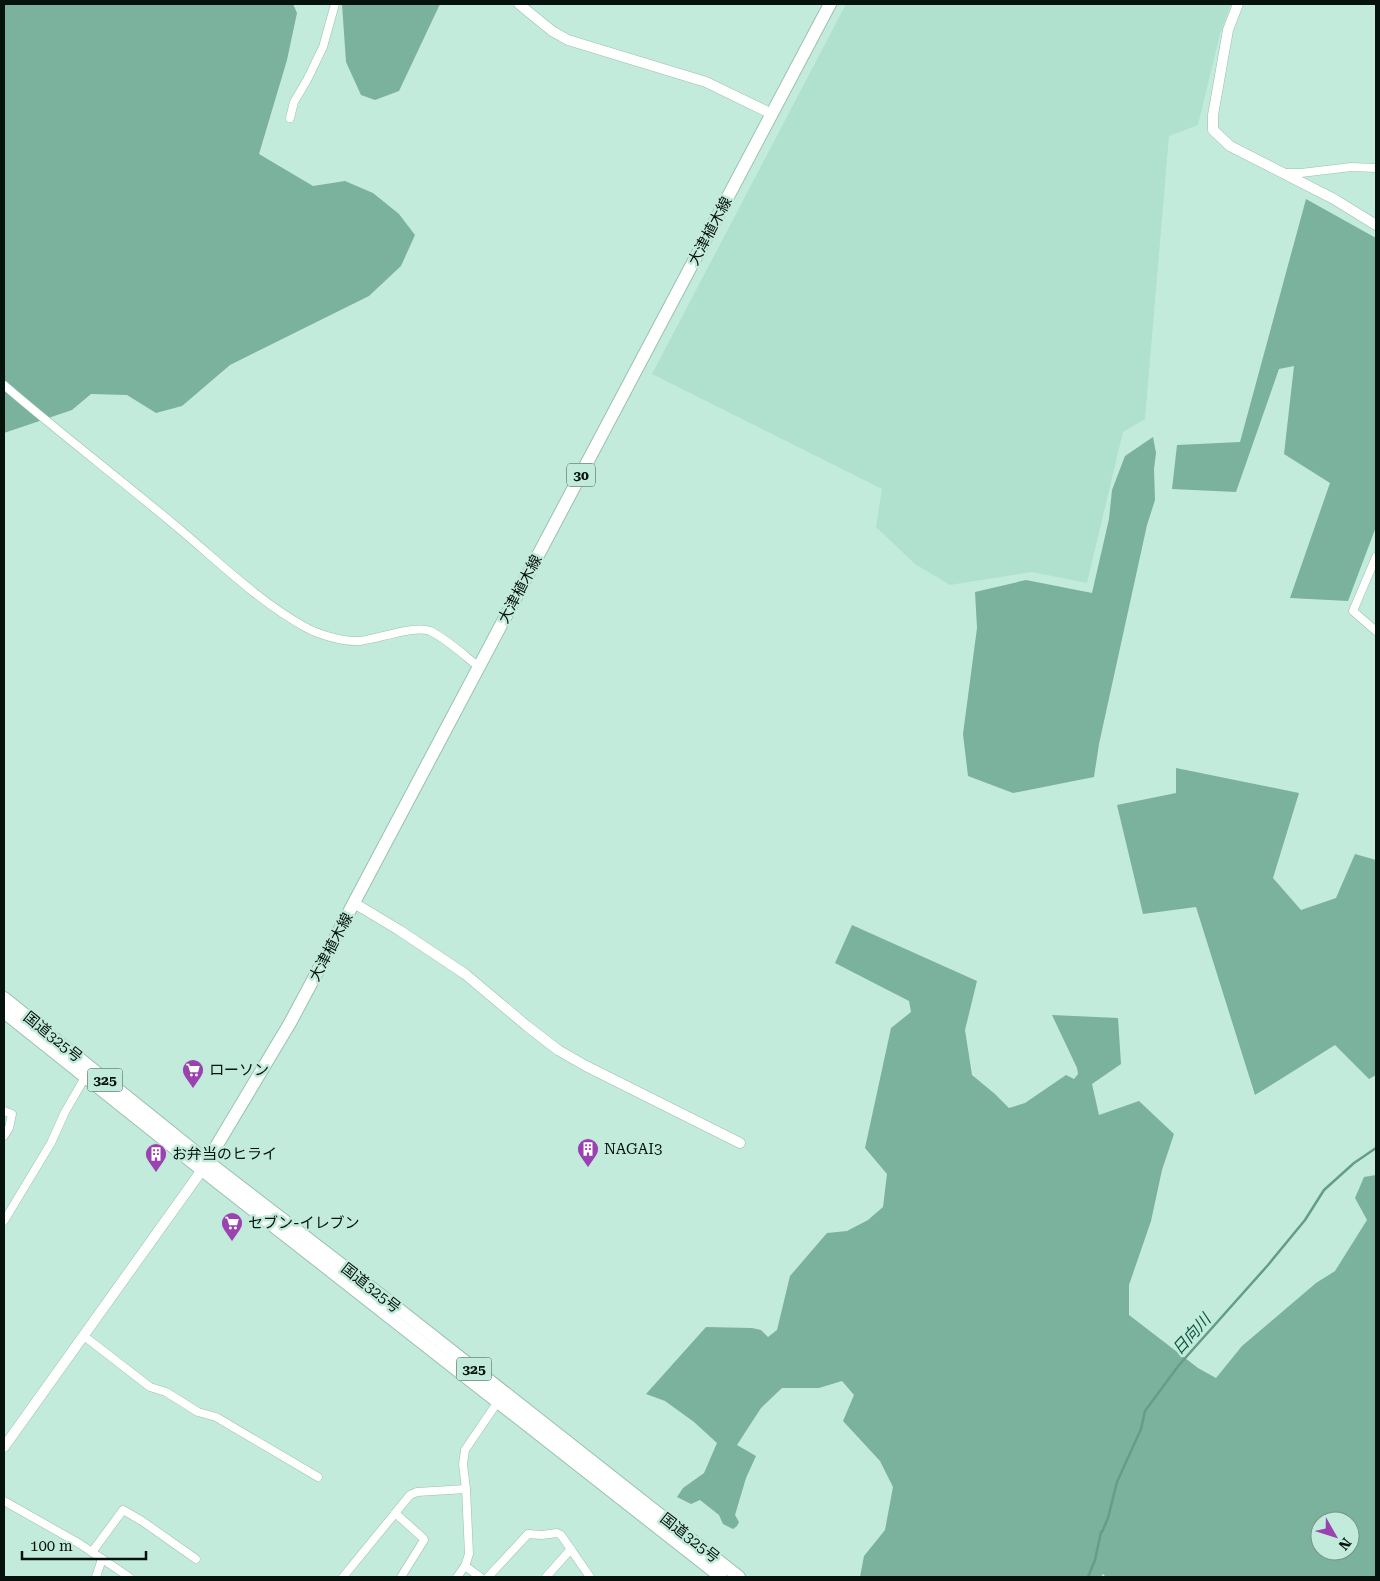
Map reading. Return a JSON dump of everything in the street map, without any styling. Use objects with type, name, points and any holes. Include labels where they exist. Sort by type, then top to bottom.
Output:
[{"type":"main road","name":"大津植木線","points":[[205,1166],[290,1023],[830,4]]},
{"type":"main road","name":"国道325号","points":[[4,998],[10,1016],[88,1072],[205,1166],[502,1397],[739,1577]]},
{"type":"main road","name":"国道325号","points":[[502,1397],[721,1577]]},
{"type":"street","points":[[290,118],[294,102],[323,47],[335,4]]},
{"type":"street","points":[[519,4],[552,31],[568,40],[706,82],[772,114]]},
{"type":"street","points":[[1238,4],[1228,30],[1213,115],[1213,130],[1230,146],[1334,199],[1376,225]]},
{"type":"street","points":[[1282,173],[1301,173],[1351,167],[1376,168]]},
{"type":"street","points":[[4,385],[40,417],[184,532],[233,576],[273,606],[306,627],[330,637],[358,641],[414,630],[430,631],[480,667]]},
{"type":"street","points":[[1376,558],[1353,611],[1376,631]]},
{"type":"street","points":[[354,903],[399,930],[464,974],[558,1050],[586,1066],[740,1143]]},
{"type":"street","points":[[4,1221],[51,1143],[65,1112],[88,1072]]},
{"type":"street","points":[[4,1112],[12,1114],[9,1128],[4,1136]]},
{"type":"street","points":[[4,1447],[205,1166]]},
{"type":"street","points":[[84,1336],[150,1387],[166,1392],[198,1412],[216,1417],[318,1477]]},
{"type":"street","points":[[458,1577],[469,1558],[470,1549],[463,1464],[465,1450],[502,1397]]},
{"type":"street","points":[[343,1577],[413,1493],[466,1489]]},
{"type":"street","points":[[4,1501],[80,1544],[129,1577]]},
{"type":"street","points":[[92,1552],[123,1510],[196,1558]]},
{"type":"street","points":[[395,1514],[424,1540],[401,1577]]},
{"type":"street","points":[[488,1577],[528,1534],[560,1534],[590,1577]]},
{"type":"street","points":[[546,1577],[571,1549]]},
{"type":"street","points":[[96,1577],[102,1559]]},
{"type":"street","points":[[465,1566],[480,1577]]},
{"type":"shaded area","points":[[4,4],[293,4],[297,13],[287,60],[259,154],[313,186],[345,181],[373,193],[399,214],[415,235],[401,266],[369,296],[230,365],[182,406],[156,413],[127,395],[91,394],[72,410],[4,433]]},
{"type":"shaded area","points":[[342,4],[440,4],[399,91],[375,100],[361,95],[346,62]]},
{"type":"shaded area","points":[[846,4],[1231,4],[1220,34],[1198,125],[1169,136],[1145,419],[1123,432],[1087,583],[1032,572],[950,585],[915,564],[876,527],[882,489],[652,374]]},
{"type":"shaded area","points":[[1306,199],[1376,238],[1376,527],[1348,601],[1290,598],[1330,483],[1284,454],[1294,366],[1279,369],[1236,492],[1172,489],[1177,445],[1240,442]]},
{"type":"shaded area","points":[[1153,437],[1156,453],[1154,469],[1155,500],[1147,525],[1099,744],[1094,777],[1013,793],[968,776],[963,734],[977,628],[975,592],[1026,580],[1092,593],[1109,519],[1112,490],[1125,456]]},
{"type":"shaded area","points":[[1176,768],[1299,793],[1273,878],[1301,910],[1336,898],[1355,854],[1376,860],[1376,1075],[1369,1079],[1335,1045],[1255,1095],[1196,907],[1143,914],[1117,805],[1176,793]]},
{"type":"shaded area","points":[[852,925],[977,981],[965,1030],[972,1075],[1009,1108],[1025,1103],[1066,1075],[1074,1079],[1078,1074],[1077,1068],[1052,1015],[1118,1018],[1121,1064],[1092,1084],[1099,1115],[1139,1101],[1174,1134],[1162,1170],[1151,1221],[1129,1285],[1129,1315],[1198,1368],[1216,1378],[1242,1346],[1316,1283],[1335,1271],[1367,1220],[1355,1198],[1364,1177],[1376,1175],[1376,1577],[1106,1577],[1103,1574],[1101,1577],[860,1577],[864,1556],[885,1530],[893,1487],[880,1461],[843,1421],[854,1395],[842,1381],[819,1388],[782,1388],[761,1408],[737,1445],[756,1456],[746,1478],[735,1515],[739,1522],[733,1529],[723,1524],[719,1515],[700,1500],[691,1504],[677,1497],[683,1488],[704,1473],[717,1443],[694,1422],[665,1401],[646,1394],[706,1327],[752,1328],[761,1330],[768,1337],[777,1330],[790,1276],[827,1233],[847,1231],[868,1220],[883,1207],[887,1174],[865,1148],[891,1028],[911,1012],[909,1001],[835,963]]},
{"type":"waterway","name":"日向川","points":[[1088,1577],[1095,1560],[1101,1532],[1108,1518],[1117,1482],[1141,1429],[1145,1411],[1179,1365],[1268,1265],[1305,1220],[1324,1190],[1354,1163],[1376,1148]]},
{"type":"place","name":"ローソン","points":[[193,1089]]},
{"type":"place","name":"NAGAI3","points":[[588,1168]]},
{"type":"place","name":"お弁当のヒライ","points":[[156,1173]]},
{"type":"place","name":"セブン-イレブン","points":[[232,1242]]}]
